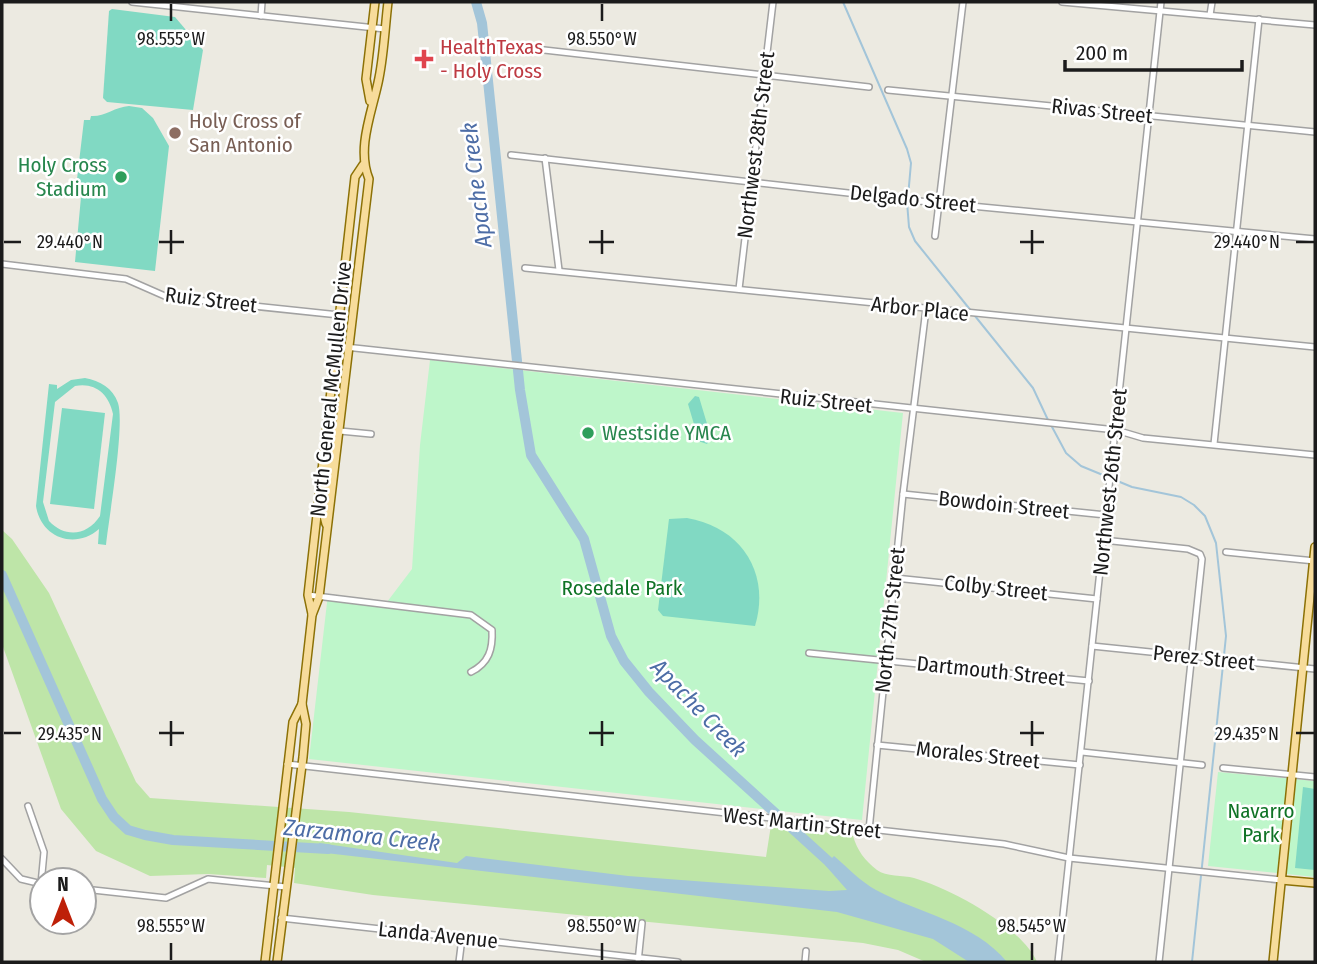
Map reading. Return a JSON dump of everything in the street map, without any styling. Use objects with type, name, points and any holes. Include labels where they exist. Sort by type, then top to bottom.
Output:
[{"type":"main road","name":"North General McMullen Drive","points":[[370,102],[366,79],[375,2]]},
{"type":"main road","name":"North General McMullen Drive","points":[[312,615],[308,595],[355,177],[363,165],[370,102],[379,80],[388,2]]},
{"type":"main road","name":"North General McMullen Drive","points":[[277,962],[302,766],[306,724],[302,704],[312,615],[319,597],[328,531],[369,179],[363,165]]},
{"type":"main road","points":[[327,425],[332,429],[323,512],[328,531]]},
{"type":"main road","points":[[1273,962],[1315,547]]},
{"type":"main road","name":"North General McMullen Drive","points":[[265,962],[293,722],[302,704]]},
{"type":"main road","name":"West Martin Street","points":[[1281,880],[1315,883]]},
{"type":"street","points":[[132,2],[186,5],[385,29]]},
{"type":"street","points":[[261,16],[262,2]]},
{"type":"street","name":"Northwest 28th Street","points":[[739,289],[773,2]]},
{"type":"street","points":[[936,236],[963,2]]},
{"type":"street","points":[[1062,2],[1315,25]]},
{"type":"street","name":"Northwest 26th Street","points":[[1058,962],[1128,330],[1161,2]]},
{"type":"street","points":[[1210,15],[1212,2]]},
{"type":"street","points":[[1214,444],[1259,19]]},
{"type":"street","points":[[509,46],[869,87]]},
{"type":"street","name":"Rivas Street","points":[[888,90],[1315,132]]},
{"type":"street","name":"Delgado Street","points":[[510,155],[752,180],[919,201],[1315,239]]},
{"type":"street","points":[[545,158],[559,270]]},
{"type":"street","name":"Ruiz Street","points":[[2,264],[126,279],[167,297],[339,315]]},
{"type":"street","name":"Arbor Place","points":[[525,268],[1315,347]]},
{"type":"street","name":"North 27th Street","points":[[869,830],[903,494],[926,309]]},
{"type":"street","name":"Ruiz Street","points":[[336,346],[914,411],[1116,430],[1143,438],[1315,455]]},
{"type":"street","points":[[340,430],[371,434]]},
{"type":"street","name":"Bowdoin Street","points":[[903,494],[1106,515]]},
{"type":"street","points":[[1103,540],[1188,549],[1200,554],[1159,962]]},
{"type":"street","points":[[1226,552],[1315,561]]},
{"type":"street","name":"Colby Street","points":[[895,578],[1097,599]]},
{"type":"street","points":[[308,595],[471,615],[492,630],[492,648],[482,667],[471,672]]},
{"type":"street","name":"Perez Street","points":[[1092,646],[1315,669]]},
{"type":"street","name":"Dartmouth Street","points":[[809,653],[1089,681]]},
{"type":"street","name":"Morales Street","points":[[877,745],[1080,765]]},
{"type":"street","points":[[1082,752],[1202,765]]},
{"type":"street","name":"West Martin Street","points":[[287,764],[1004,844],[1069,858],[1281,880]]},
{"type":"street","points":[[1223,768],[1315,777]]},
{"type":"street","points":[[28,806],[44,852],[43,866]]},
{"type":"street","points":[[2,859],[21,879],[28,881]]},
{"type":"street","points":[[98,891],[166,898],[208,879],[286,887]]},
{"type":"street","name":"Landa Avenue","points":[[282,918],[639,960],[678,962]]},
{"type":"street","points":[[639,960],[642,923]]},
{"type":"street","points":[[459,962],[462,938]]},
{"type":"street","points":[[805,962],[806,951]]},
{"type":"green space","points":[[112,9],[175,17],[203,50],[193,110],[107,102],[103,98],[109,11]]},
{"type":"green space","name":"Holy Cross Stadium","points":[[129,106],[142,108],[153,118],[169,146],[155,271],[75,262],[81,197],[75,196],[84,120]]},
{"type":"green space","name":"Rosedale Park","points":[[430,360],[903,413],[862,820],[309,759],[328,594],[387,602],[412,569],[420,445]]},
{"type":"green space","points":[[85,378],[101,383],[113,393],[118,403],[120,431],[106,545],[98,544],[99,529],[80,539],[60,537],[52,533],[39,517],[36,506],[49,384],[57,385],[57,389],[71,380]],"holes":[[[82,385],[100,391],[113,414],[100,516],[89,528],[69,532],[49,521],[43,502],[55,402],[75,386]]]},
{"type":"green space","points":[[695,396],[699,397],[711,437],[707,444],[695,440],[696,431],[688,404]]},
{"type":"green space","points":[[62,408],[105,413],[94,509],[50,504]]},
{"type":"green space","points":[[687,518],[723,531],[747,556],[755,571],[759,588],[755,626],[663,616],[658,610],[669,519]]},
{"type":"green space","points":[[2,530],[12,539],[49,593],[136,782],[150,798],[349,812],[766,857],[771,825],[853,836],[862,855],[877,870],[929,883],[965,900],[1017,936],[1037,962],[926,962],[898,950],[863,943],[373,895],[294,883],[295,868],[267,865],[266,878],[208,874],[150,876],[96,851],[61,809],[2,644]]},
{"type":"green space","name":"Navarro Park","points":[[1218,772],[1315,781],[1315,877],[1208,866]]},
{"type":"green space","points":[[1303,787],[1315,789],[1315,870],[1295,868]]},
{"type":"water","points":[[319,843],[457,863],[466,856],[628,876],[829,891],[847,890],[825,865],[834,856],[870,887],[963,928],[994,948],[1007,962],[969,962],[933,939],[837,912],[317,852]]},
{"type":"waterway","name":"Apache Creek","points":[[476,2],[482,23],[520,390],[531,455],[584,539],[611,636],[624,661],[649,692],[695,740],[839,871]]},
{"type":"waterway","points":[[843,2],[907,149],[911,163],[908,197]]},
{"type":"waterway","points":[[907,202],[909,227],[915,241],[972,312]]},
{"type":"waterway","points":[[975,316],[1033,388],[1048,420]]},
{"type":"waterway","points":[[1051,425],[1066,453],[1081,466],[1132,487],[1181,497],[1194,505],[1205,516],[1216,543],[1226,636],[1192,962]]},
{"type":"waterway","name":"Zarzamora Creek","points":[[2,575],[102,799],[114,817],[128,830],[173,840],[328,849]]},
{"type":"place","name":"HealthTexas - Holy Cross","points":[[424,59]]},
{"type":"place","name":"Holy Cross of San Antonio","points":[[175,133]]},
{"type":"place","name":"Holy Cross Stadium","points":[[121,177]]},
{"type":"place","name":"Westside YMCA","points":[[588,433]]}]
